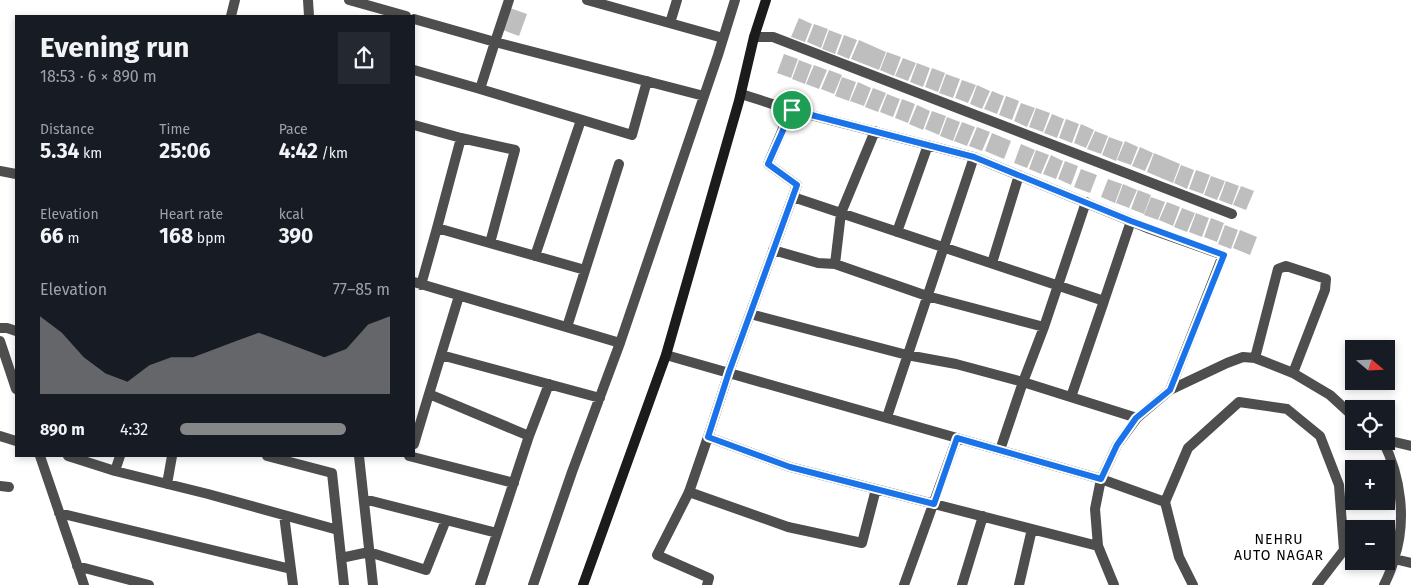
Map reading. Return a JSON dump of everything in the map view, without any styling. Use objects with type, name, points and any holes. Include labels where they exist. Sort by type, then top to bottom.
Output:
[{"type":"main road","points":[[583,585],[666,355],[741,94],[754,37],[766,0]]},
{"type":"street","points":[[231,15],[235,0]]},
{"type":"street","points":[[308,0],[309,15]]},
{"type":"street","points":[[349,0],[375,4],[403,15]]},
{"type":"street","points":[[480,89],[509,0]]},
{"type":"street","points":[[588,0],[620,4],[670,23],[723,38]]},
{"type":"street","points":[[670,23],[677,0]]},
{"type":"street","points":[[533,585],[620,343],[735,0]]},
{"type":"street","points":[[415,19],[704,96]]},
{"type":"street","points":[[754,37],[773,37],[1232,214]]},
{"type":"street","points":[[415,70],[632,136],[647,81]]},
{"type":"street","points":[[741,94],[792,110],[974,157],[1131,221],[1224,255],[1170,390]]},
{"type":"street","points":[[707,585],[709,578],[657,555],[689,492],[729,372],[797,185],[768,164],[792,110]]},
{"type":"street","points":[[535,256],[581,120]]},
{"type":"street","points":[[415,125],[515,150],[490,243]]},
{"type":"street","points":[[835,264],[842,213],[875,131]]},
{"type":"street","points":[[461,138],[437,228],[417,284],[620,343]]},
{"type":"street","points":[[897,232],[928,145]]},
{"type":"street","points":[[887,418],[974,157]]},
{"type":"street","points":[[567,327],[619,164]]},
{"type":"street","points":[[0,171],[15,174]]},
{"type":"street","points":[[992,263],[1019,175]]},
{"type":"street","points":[[793,197],[1104,301]]},
{"type":"street","points":[[1000,450],[1086,202]]},
{"type":"street","points":[[1072,397],[1131,221]]},
{"type":"street","points":[[437,228],[585,270]]},
{"type":"street","points":[[774,250],[818,263],[835,264],[927,296],[1044,327]]},
{"type":"street","points":[[1255,358],[1278,269],[1286,266],[1326,280],[1325,290],[1293,373]]},
{"type":"street","points":[[415,441],[459,296]]},
{"type":"street","points":[[750,314],[1023,382],[1136,418]]},
{"type":"street","points":[[0,328],[15,330]]},
{"type":"street","points":[[0,341],[3,360],[15,386]]},
{"type":"street","points":[[441,355],[600,398]]},
{"type":"street","points":[[666,355],[1101,479],[1165,502]]},
{"type":"street","points":[[1114,585],[1098,546],[1094,509],[1101,479],[1117,445],[1136,418],[1170,390],[1227,363],[1243,357],[1255,358],[1293,373],[1330,394],[1345,408]]},
{"type":"street","points":[[480,585],[529,436],[549,384]]},
{"type":"street","points":[[429,394],[529,436]]},
{"type":"street","points":[[1193,585],[1179,557],[1165,502],[1188,448],[1239,402],[1287,409],[1320,436],[1339,485],[1345,524]]},
{"type":"street","points":[[0,436],[15,440]]},
{"type":"street","points":[[708,437],[790,467],[1098,546]]},
{"type":"street","points":[[904,585],[957,438]]},
{"type":"street","points":[[1395,442],[1411,446]]},
{"type":"street","points":[[1387,450],[1394,468],[1400,493],[1400,532],[1395,545]]},
{"type":"street","points":[[40,457],[84,585]]},
{"type":"street","points":[[71,457],[114,471],[208,494],[338,530]]},
{"type":"street","points":[[114,471],[120,457]]},
{"type":"street","points":[[166,484],[172,457]]},
{"type":"street","points":[[271,457],[332,473],[344,585]]},
{"type":"street","points":[[359,457],[373,585]]},
{"type":"street","points":[[413,457],[514,483]]},
{"type":"street","points":[[689,492],[788,527],[862,543],[876,489]]},
{"type":"street","points":[[1400,493],[1411,496]]},
{"type":"street","points":[[364,499],[497,533]]},
{"type":"street","points":[[59,513],[291,568]]},
{"type":"street","points":[[284,515],[293,585]]},
{"type":"street","points":[[962,585],[983,516]]},
{"type":"street","points":[[341,558],[369,552],[426,570],[446,520]]},
{"type":"street","points":[[1022,584],[1032,529]]},
{"type":"street","points":[[1317,585],[1345,554]]},
{"type":"street","points":[[1395,559],[1411,563]]},
{"type":"street","points":[[77,566],[149,585]]},
{"type":"street","points":[[1384,585],[1387,570]]},
{"type":"building","points":[[510,8],[527,14],[519,36],[503,30]]},
{"type":"building","points":[[799,18],[812,24],[805,42],[791,37]]},
{"type":"building","points":[[814,24],[828,29],[821,48],[807,42]]},
{"type":"building","points":[[829,30],[842,35],[835,54],[822,49]]},
{"type":"building","points":[[844,35],[857,40],[849,59],[837,54]]},
{"type":"building","points":[[859,40],[886,52],[879,70],[851,59]]},
{"type":"building","points":[[887,52],[901,57],[894,76],[880,70]]},
{"type":"building","points":[[784,54],[798,59],[791,78],[777,73]]},
{"type":"building","points":[[903,58],[916,63],[908,81],[895,76]]},
{"type":"building","points":[[799,60],[812,65],[805,84],[792,79]]},
{"type":"building","points":[[917,63],[930,68],[923,87],[910,82]]},
{"type":"building","points":[[814,65],[827,70],[819,89],[806,84]]},
{"type":"building","points":[[932,68],[945,73],[938,92],[925,87]]},
{"type":"building","points":[[829,70],[842,75],[834,94],[821,89]]},
{"type":"building","points":[[946,74],[960,79],[953,98],[939,93]]},
{"type":"building","points":[[842,77],[856,82],[849,101],[835,96]]},
{"type":"building","points":[[962,80],[976,85],[968,103],[955,98]]},
{"type":"building","points":[[858,82],[871,88],[864,106],[850,101]]},
{"type":"building","points":[[977,85],[990,91],[982,109],[970,104]]},
{"type":"building","points":[[873,88],[886,93],[878,112],[865,107]]},
{"type":"building","points":[[992,91],[1004,96],[997,114],[984,109]]},
{"type":"building","points":[[887,94],[900,99],[893,117],[880,112]]},
{"type":"building","points":[[1006,96],[1019,101],[1012,120],[999,115]]},
{"type":"building","points":[[902,99],[915,104],[908,123],[895,118]]},
{"type":"building","points":[[1021,103],[1035,108],[1027,127],[1014,121]]},
{"type":"building","points":[[917,105],[930,111],[923,130],[909,124]]},
{"type":"building","points":[[1036,108],[1050,113],[1043,132],[1029,127]]},
{"type":"building","points":[[932,111],[946,116],[939,135],[925,129]]},
{"type":"building","points":[[1052,114],[1064,119],[1057,138],[1044,133]]},
{"type":"building","points":[[947,117],[960,122],[953,141],[940,136]]},
{"type":"building","points":[[1066,119],[1079,124],[1072,143],[1059,138]]},
{"type":"building","points":[[962,122],[975,127],[967,146],[954,141]]},
{"type":"building","points":[[1081,124],[1094,130],[1086,148],[1074,143]]},
{"type":"building","points":[[977,127],[990,132],[982,151],[969,146]]},
{"type":"building","points":[[1095,131],[1108,136],[1101,154],[1087,149]]},
{"type":"building","points":[[992,133],[1011,141],[1004,159],[985,151]]},
{"type":"building","points":[[1109,137],[1123,142],[1116,161],[1102,155]]},
{"type":"building","points":[[1125,141],[1138,147],[1131,165],[1117,160]]},
{"type":"building","points":[[1021,144],[1035,150],[1027,168],[1014,163]]},
{"type":"building","points":[[1140,147],[1153,153],[1145,171],[1132,166]]},
{"type":"building","points":[[1036,150],[1049,155],[1041,174],[1029,169]]},
{"type":"building","points":[[1154,153],[1180,164],[1173,183],[1147,172]]},
{"type":"building","points":[[1051,155],[1063,161],[1056,179],[1043,174]]},
{"type":"building","points":[[1065,161],[1078,166],[1071,185],[1058,179]]},
{"type":"building","points":[[1181,165],[1194,170],[1187,189],[1174,183]]},
{"type":"building","points":[[1081,169],[1097,175],[1090,193],[1074,187]]},
{"type":"building","points":[[1196,170],[1210,175],[1203,194],[1189,189]]},
{"type":"building","points":[[1211,176],[1225,181],[1217,200],[1204,195]]},
{"type":"building","points":[[1108,179],[1122,184],[1115,203],[1101,197]]},
{"type":"building","points":[[1226,181],[1239,186],[1232,205],[1219,200]]},
{"type":"building","points":[[1123,184],[1137,190],[1129,208],[1116,203]]},
{"type":"building","points":[[1241,186],[1254,191],[1246,210],[1233,205]]},
{"type":"building","points":[[1138,190],[1151,195],[1144,214],[1131,209]]},
{"type":"building","points":[[1151,197],[1165,202],[1158,220],[1144,215]]},
{"type":"building","points":[[1167,202],[1180,207],[1173,226],[1159,220]]},
{"type":"building","points":[[1182,208],[1195,213],[1187,232],[1174,227]]},
{"type":"building","points":[[1196,213],[1209,218],[1202,237],[1189,232]]},
{"type":"building","points":[[1211,218],[1224,223],[1217,242],[1204,237]]},
{"type":"building","points":[[1225,225],[1238,230],[1231,249],[1218,244]]},
{"type":"building","points":[[1240,230],[1257,237],[1250,255],[1233,248]]},
{"type":"district","name":"NEHRU AUTO NAGAR","points":[[1279,548]]},
{"type":"route","points":[[792,110],[974,157],[1150,229],[1224,255],[1170,390],[1136,418],[1117,445],[1101,479],[957,438],[934,504],[790,467],[708,437],[729,372],[797,185],[768,164],[792,110]]}]
